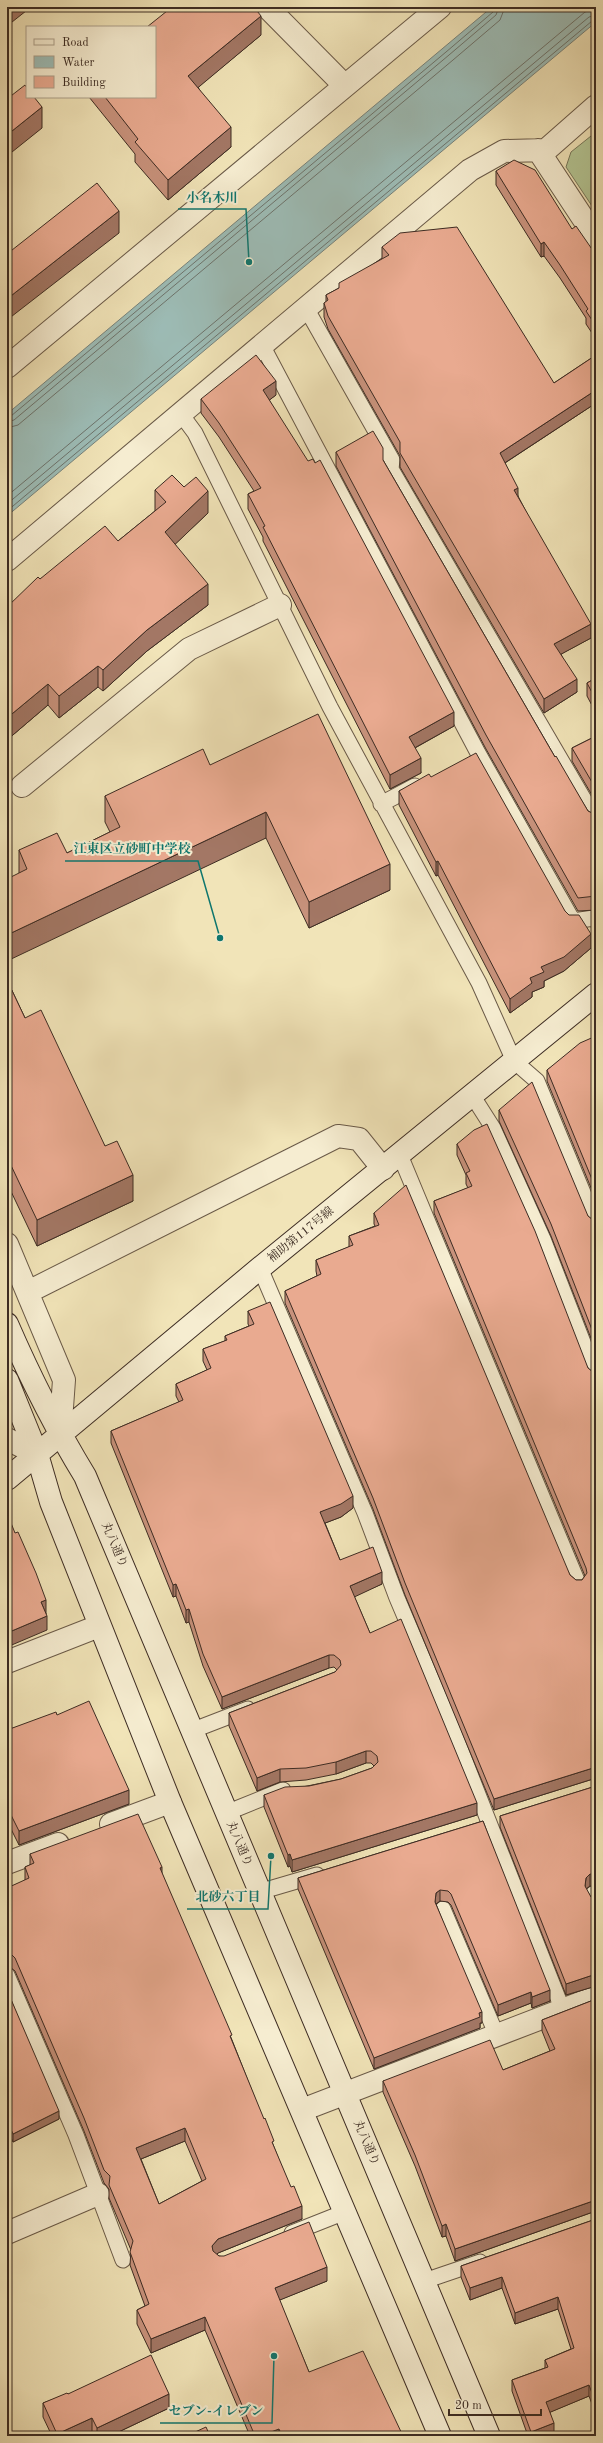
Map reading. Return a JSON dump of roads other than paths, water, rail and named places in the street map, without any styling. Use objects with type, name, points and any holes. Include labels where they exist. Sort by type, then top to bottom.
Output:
[{"type":"street","points":[[267,7],[345,86]]},
{"type":"street","points":[[7,367],[440,7]]},
{"type":"street","points":[[7,560],[470,170],[504,151],[546,150],[596,106]]},
{"type":"street","points":[[538,150],[596,238]]},
{"type":"street","points":[[22,786],[189,649],[280,605]]},
{"type":"street","name":"補助第117号線","points":[[7,1479],[260,1268],[596,994]]},
{"type":"street","points":[[28,1292],[338,1136],[359,1139],[383,1169]]},
{"type":"street","points":[[7,1244],[64,1380],[60,1435]]},
{"type":"street","name":"丸八通り","points":[[7,1324],[29,1376],[60,1435],[85,1476],[191,1731],[489,2436]]},
{"type":"street","points":[[8,1383],[37,1454],[51,1502],[170,1802],[440,2436]]},
{"type":"street","points":[[7,1440],[37,1454]]},
{"type":"street","points":[[7,1662],[99,1626]]},
{"type":"street","points":[[7,1863],[170,1802]]},
{"type":"street","points":[[302,2110],[563,2011],[596,1997]]},
{"type":"street","points":[[7,2233],[98,2194]]},
{"type":"lane","points":[[306,308],[392,460],[391,469],[596,820]]},
{"type":"lane","points":[[262,345],[478,753],[573,921],[594,918],[596,920]]},
{"type":"lane","points":[[181,414],[195,433],[381,804],[479,983],[514,1061],[537,1081],[592,1205],[596,1224]]},
{"type":"lane","points":[[464,760],[478,753]]},
{"type":"lane","points":[[381,804],[429,778]]},
{"type":"lane","points":[[472,1095],[493,1128],[543,1239],[596,1376]]},
{"type":"lane","points":[[400,1155],[578,1583]]},
{"type":"lane","points":[[260,1268],[365,1513],[450,1723],[487,1822],[563,2011]]},
{"type":"lane","points":[[191,1731],[262,1704]]},
{"type":"lane","points":[[226,1813],[283,1790],[295,1789]]},
{"type":"lane","points":[[472,1826],[502,1817]]},
{"type":"lane","points":[[259,1892],[328,1871]]},
{"type":"lane","points":[[443,1909],[497,2036]]},
{"type":"lane","points":[[7,1975],[76,2135],[124,2260]]},
{"type":"lane","points":[[279,2238],[345,2212]]},
{"type":"lane","points":[[424,2281],[491,2258]]},
{"type":"water","points":[[492,7],[596,7],[596,22],[7,516],[7,414]]},
{"type":"place","name":"小名木川","points":[[249,262]]},
{"type":"place","name":"江東区立砂町中学校","points":[[220,938]]},
{"type":"place","name":"北砂六丁目","points":[[271,1856]]},
{"type":"place","name":"セブン-イレブン","points":[[274,2356]]}]
